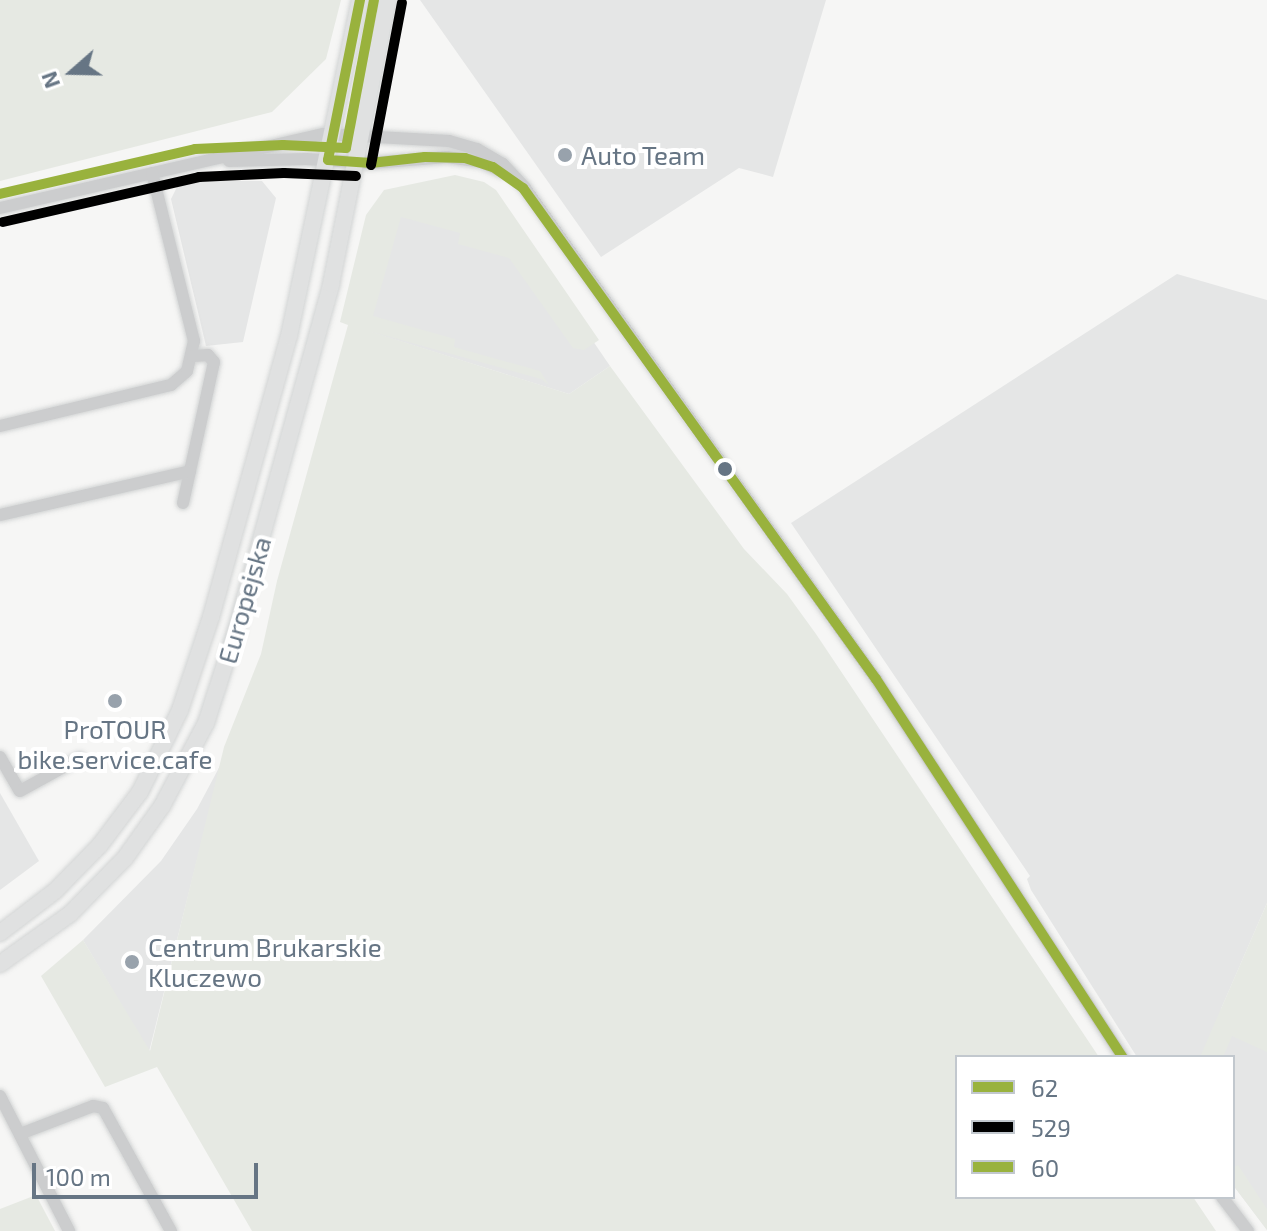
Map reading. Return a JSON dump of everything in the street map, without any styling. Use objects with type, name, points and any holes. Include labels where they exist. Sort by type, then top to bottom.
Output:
[{"type":"main road","name":"Europejska","points":[[0,933],[55,891],[100,845],[140,792],[172,729],[211,617],[289,336],[360,0]]},
{"type":"main road","name":"Europejska","points":[[0,964],[70,914],[125,858],[162,806],[206,723],[237,626],[316,341],[357,162],[388,0]]},
{"type":"street","points":[[0,208],[282,142],[333,134],[438,139],[469,145],[507,168],[535,201],[871,670],[1121,1055]]},
{"type":"street","points":[[197,163],[357,162],[436,156],[472,160],[503,172],[535,201]]},
{"type":"street","points":[[0,426],[171,385],[184,376],[193,356],[194,341],[152,173]]},
{"type":"street","points":[[183,503],[214,362],[208,355],[193,356]]},
{"type":"street","points":[[0,515],[190,471]]},
{"type":"street","points":[[0,757],[20,791],[80,758]]},
{"type":"street","points":[[0,1096],[69,1231]]},
{"type":"street","points":[[20,1134],[93,1106],[103,1108],[171,1231]]},
{"type":"street","points":[[1224,1199],[1248,1231]]},
{"type":"shaded area","points":[[0,0],[341,0],[326,59],[272,112],[0,181]]},
{"type":"shaded area","points":[[420,0],[826,0],[773,177],[739,168],[601,257]]},
{"type":"shaded area","points":[[455,175],[484,182],[496,190],[599,340],[584,350],[573,348],[509,258],[458,244],[460,233],[401,217],[373,316],[455,339],[454,347],[540,371],[549,385],[541,379],[369,331],[569,394],[610,366],[744,549],[787,594],[816,634],[1098,1055],[955,1055],[955,1199],[1194,1199],[1216,1231],[252,1231],[157,1067],[105,1087],[41,976],[83,940],[150,1051],[224,747],[261,654],[277,581],[348,325],[340,322],[366,215],[384,190]]},
{"type":"shaded area","points":[[211,177],[213,181],[262,181],[276,198],[243,342],[206,346],[171,199],[179,183]]},
{"type":"shaded area","points":[[489,189],[610,366],[569,394],[348,325],[384,196]]},
{"type":"shaded area","points":[[1177,274],[1267,300],[1267,903],[1221,1009],[1267,1033],[1267,1230],[1235,1188],[1235,1055],[1136,1055],[1031,890],[1027,879],[1030,876],[791,523]]},
{"type":"shaded area","points":[[221,764],[149,1052],[83,940],[161,861],[197,809]]},
{"type":"shaded area","points":[[0,793],[39,861],[0,890]]},
{"type":"shaded area","points":[[1267,903],[1267,1052],[1232,1036],[1224,1055],[1201,1055]]},
{"type":"shaded area","points":[[1238,1165],[1267,1209],[1267,1230],[1235,1188],[1235,1167]]},
{"type":"shaded area","points":[[36,1195],[55,1231],[0,1231],[0,1209]]},
{"type":"transit line","name":"62","points":[[360,0],[328,160],[371,163],[425,157],[465,158],[493,167],[523,188],[876,679],[1121,1055]]},
{"type":"transit line","name":"60","points":[[0,194],[195,149],[283,145],[346,148],[374,0]]},
{"type":"transit line","name":"529","points":[[371,165],[402,3]]},
{"type":"transit line","name":"529","points":[[3,222],[199,177],[284,173],[356,176]]},
{"type":"place","name":"Auto Team","points":[[565,155]]},
{"type":"place","name":"ProTOUR bike.service.cafe","points":[[115,701]]},
{"type":"place","name":"Centrum Brukarskie Kluczewo","points":[[132,962]]}]
